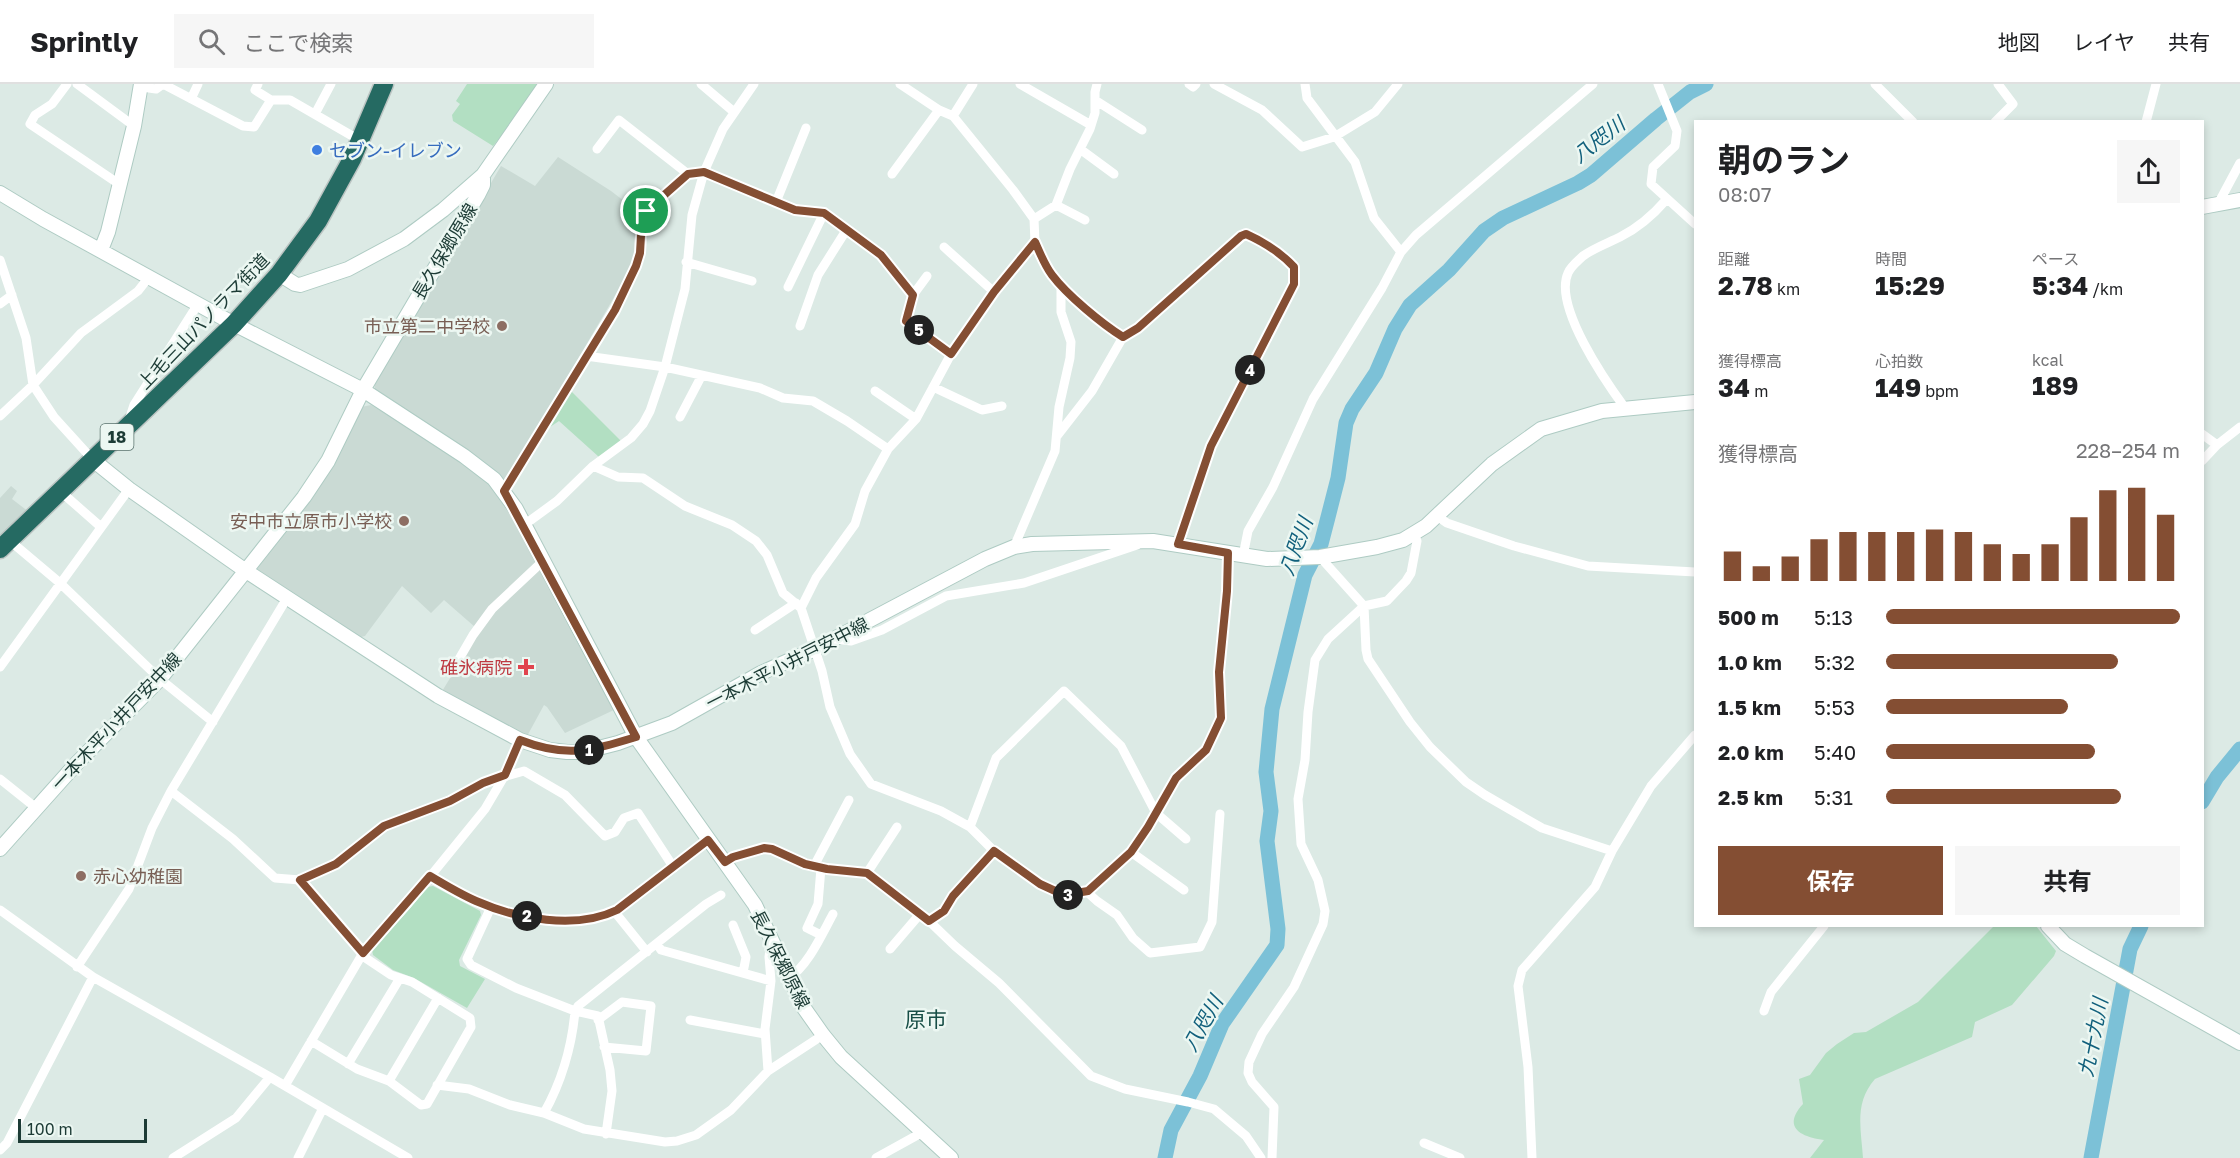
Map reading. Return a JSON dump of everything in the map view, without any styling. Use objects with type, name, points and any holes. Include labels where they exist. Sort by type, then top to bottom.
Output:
[{"type":"highway","name":"上毛三山パノラマ街道","points":[[4,545],[234,324],[279,274],[318,221],[361,141],[384,84]]},
{"type":"main road","name":"長久保郷原線","points":[[246,571],[304,497],[328,461],[363,390],[478,195],[483,185],[483,175],[546,84]]},
{"type":"main road","points":[[101,250],[108,232],[134,126],[141,85]]},
{"type":"main road","points":[[279,274],[300,285],[348,269],[404,239],[443,210],[483,175]]},
{"type":"main road","name":"長久保郷原線","points":[[0,193],[234,324],[363,390],[464,456],[494,479],[504,491],[524,525],[636,737],[755,905],[804,1008],[823,1035],[865,1080],[951,1158]]},
{"type":"main road","points":[[2204,207],[2240,200]]},
{"type":"main road","name":"一本木平小井戸安中線","points":[[0,849],[35,807],[160,679],[246,571],[438,696],[520,740],[550,750],[583,752],[636,737],[672,723],[761,673],[814,649],[985,559],[1014,547],[1032,544],[1148,541],[1276,559],[1320,557],[1377,547],[1403,540],[1414,533],[1437,516],[1492,465],[1541,429],[1592,413],[1694,402]]},
{"type":"main road","points":[[93,460],[129,489],[246,571]]},
{"type":"main road","points":[[2049,927],[2065,944],[2240,1043]]},
{"type":"street","points":[[67,84],[52,104],[35,115],[30,124],[119,184]]},
{"type":"street","points":[[77,84],[134,126]]},
{"type":"street","points":[[141,85],[156,89],[163,84],[243,126],[254,128],[271,100]]},
{"type":"street","points":[[191,99],[198,84]]},
{"type":"street","points":[[258,84],[255,90],[271,100],[290,100],[361,141]]},
{"type":"street","points":[[315,114],[330,84]]},
{"type":"street","points":[[701,84],[734,112]]},
{"type":"street","points":[[524,525],[557,501],[593,466],[631,438],[650,411],[665,367],[685,289],[692,215],[704,172],[723,129],[754,84]]},
{"type":"street","points":[[900,84],[916,88],[939,110],[952,116],[1034,219],[1035,242],[1051,274],[1061,286],[1111,330],[1123,337]]},
{"type":"street","points":[[952,116],[973,84]]},
{"type":"street","points":[[1020,84],[1091,125]]},
{"type":"street","points":[[1034,219],[1056,205],[1091,125],[1095,113],[1097,84]]},
{"type":"street","points":[[1189,84],[1193,87],[1196,84]]},
{"type":"street","points":[[1214,84],[1262,110],[1302,147],[1337,135],[1375,112],[1398,84]]},
{"type":"street","points":[[1305,84],[1307,98],[1355,162],[1374,218],[1401,252]]},
{"type":"street","points":[[1243,556],[1248,531],[1274,487],[1313,399],[1382,288],[1401,252],[1416,235],[1593,84]]},
{"type":"street","points":[[1875,84],[1911,120]]},
{"type":"street","points":[[1997,120],[2013,104],[1998,84]]},
{"type":"street","points":[[2146,120],[2156,84]]},
{"type":"street","points":[[1660,85],[1677,131],[1675,146],[1653,167],[1651,184],[1694,223]]},
{"type":"street","points":[[1095,100],[1142,130]]},
{"type":"street","points":[[892,174],[939,110]]},
{"type":"street","points":[[597,149],[619,120],[688,174]]},
{"type":"street","points":[[776,202],[806,128]]},
{"type":"street","points":[[1080,149],[1114,174]]},
{"type":"street","points":[[2218,204],[2240,163]]},
{"type":"street","points":[[504,491],[615,310],[636,266],[640,253],[642,218],[646,211],[688,174],[704,172],[795,210],[824,213],[881,255],[913,295]]},
{"type":"street","points":[[1625,408],[1601,376],[1587,351],[1569,304],[1565,285],[1574,265],[1586,254],[1624,236],[1648,219],[1666,200]]},
{"type":"street","points":[[1056,205],[1085,220]]},
{"type":"street","points":[[789,287],[824,213]]},
{"type":"street","points":[[800,326],[818,275],[847,229]]},
{"type":"street","points":[[1057,436],[1092,391],[1123,337],[1138,328],[1246,234],[1262,241],[1285,257],[1294,267],[1294,284],[1211,446],[1178,544]]},
{"type":"street","points":[[755,630],[799,606],[855,524],[865,491],[888,449],[916,419],[951,354],[994,292],[1035,242]]},
{"type":"street","points":[[944,247],[994,292]]},
{"type":"street","points":[[0,260],[26,338],[33,386],[54,417],[93,460]]},
{"type":"street","points":[[686,262],[752,281]]},
{"type":"street","points":[[927,276],[913,295],[906,321],[951,354]]},
{"type":"street","points":[[0,417],[33,386],[81,333],[138,291],[149,277]]},
{"type":"street","points":[[1014,547],[1052,461],[1057,436],[1059,407],[1070,358],[1071,342],[1062,312],[1061,286]]},
{"type":"street","points":[[0,304],[12,296]]},
{"type":"street","points":[[134,420],[130,417],[134,405],[198,304]]},
{"type":"street","points":[[586,356],[665,367],[760,388],[783,398],[813,401],[848,421],[888,449]]},
{"type":"street","points":[[680,417],[702,375]]},
{"type":"street","points":[[933,387],[982,410],[1002,406]]},
{"type":"street","points":[[875,391],[916,419]]},
{"type":"street","points":[[2204,459],[2240,427]]},
{"type":"street","points":[[2204,435],[2217,445]]},
{"type":"street","points":[[593,466],[618,477],[643,478],[685,506],[732,525],[756,541],[766,555],[783,593],[799,606],[822,671],[830,707],[850,754],[871,784],[941,811],[970,827],[994,851],[1040,884],[1064,895],[1088,891],[1131,852],[1176,778],[1206,750],[1221,718],[1219,672],[1227,591],[1228,553]]},
{"type":"street","points":[[0,667],[129,489]]},
{"type":"street","points":[[60,491],[101,527]]},
{"type":"street","points":[[1437,516],[1447,523],[1514,546],[1588,566],[1694,573]]},
{"type":"street","points":[[1272,1158],[1274,1107],[1251,1082],[1248,1073],[1249,1062],[1263,1034],[1294,987],[1323,924],[1325,911],[1318,880],[1301,844],[1298,799],[1305,760],[1315,660],[1328,639],[1364,606],[1387,601],[1406,581],[1411,573],[1417,541],[1414,533]]},
{"type":"street","points":[[835,638],[851,641],[882,630],[946,596],[1024,583],[1148,541]]},
{"type":"street","points":[[4,545],[60,583],[160,679],[213,722]]},
{"type":"street","points":[[1320,557],[1364,606],[1368,659],[1410,722],[1430,747],[1466,782],[1542,828],[1612,851]]},
{"type":"street","points":[[455,666],[492,609],[543,561]]},
{"type":"street","points":[[77,967],[129,889],[152,828],[171,791],[287,598]]},
{"type":"street","points":[[970,827],[996,758],[1064,691],[1121,746],[1156,813],[1186,839]]},
{"type":"street","points":[[1532,1158],[1528,1067],[1518,986],[1522,970],[1595,887],[1612,851],[1651,786],[1694,736]]},
{"type":"street","points":[[286,1084],[363,953],[485,810],[505,775],[520,740]]},
{"type":"street","points":[[171,791],[233,839],[274,878],[300,880],[336,864],[384,826],[450,801],[483,783],[525,771],[565,795],[605,836],[615,832],[624,818],[638,813],[674,868]]},
{"type":"street","points":[[0,779],[35,807]]},
{"type":"street","points":[[821,935],[807,928],[818,904],[818,867],[849,800]]},
{"type":"street","points":[[1088,891],[1096,901],[1117,915],[1133,938],[1150,953],[1200,947],[1212,922],[1220,814]]},
{"type":"street","points":[[867,873],[897,827]]},
{"type":"street","points":[[430,876],[469,898],[491,907],[521,915],[573,922],[600,917],[614,911],[674,868],[708,840]]},
{"type":"street","points":[[725,862],[733,857],[764,848],[772,849],[805,864],[867,873],[929,921],[999,983],[1091,1076],[1125,1089],[1214,1109],[1246,1136],[1261,1158]]},
{"type":"street","points":[[929,921],[944,911],[953,896],[994,851]]},
{"type":"street","points":[[1131,852],[1184,890]]},
{"type":"street","points":[[300,880],[363,953],[391,975],[412,982],[470,1018],[471,1027],[426,1104],[421,1105],[389,1081],[357,1069],[311,1041]]},
{"type":"street","points":[[544,1113],[564,1068],[575,1011],[578,1006],[706,904],[721,895]]},
{"type":"street","points":[[491,907],[467,959],[471,965],[516,988],[575,1011],[598,1016],[610,1070],[612,1091],[606,1134]]},
{"type":"street","points":[[0,910],[93,977],[286,1084],[408,1158]]},
{"type":"street","points":[[614,911],[647,952]]},
{"type":"street","points":[[789,977],[796,974],[833,914]]},
{"type":"street","points":[[890,950],[920,914]]},
{"type":"street","points":[[733,925],[746,957],[743,973]]},
{"type":"street","points":[[1764,1011],[1771,993],[1823,927]]},
{"type":"street","points":[[768,1071],[765,1034],[771,981],[769,957],[771,941]]},
{"type":"street","points":[[657,944],[661,950],[771,981]]},
{"type":"street","points":[[0,1150],[8,1143],[93,977]]},
{"type":"street","points":[[348,1064],[400,978]]},
{"type":"street","points":[[389,1081],[438,998]]},
{"type":"street","points":[[598,1020],[622,1002],[651,1006],[646,1051],[604,1047]]},
{"type":"street","points":[[690,1020],[765,1034]]},
{"type":"street","points":[[437,1085],[469,1089],[510,1105],[544,1113],[584,1129],[665,1142],[696,1135],[731,1110],[768,1071],[823,1035]]},
{"type":"street","points":[[173,1158],[236,1118],[270,1077]]},
{"type":"street","points":[[298,1158],[323,1108]]},
{"type":"street","points":[[876,1158],[923,1132]]},
{"type":"street","points":[[1424,1143],[1460,1158]]},
{"type":"shaded area","name":"市立第二中学校","points":[[558,157],[611,191],[641,214],[637,224],[636,249],[630,270],[507,480],[502,479],[375,389],[374,382],[501,166],[535,186]]},
{"type":"shaded area","name":"安中市立原市小学校","points":[[371,405],[462,460],[500,491],[538,562],[475,627],[444,600],[431,613],[402,586],[365,636],[357,638],[253,569],[361,407]]},
{"type":"shaded area","points":[[11,486],[17,491],[12,499],[29,512],[0,539],[0,498]]},
{"type":"shaded area","name":"碓氷病院","points":[[541,566],[616,709],[565,733],[544,705],[526,738],[441,693],[475,637],[494,611]]},
{"type":"green space","points":[[467,84],[537,84],[511,124],[493,146],[453,121],[452,115],[460,104],[456,101]]},
{"type":"green space","points":[[569,389],[621,441],[599,457],[559,421],[544,431]]},
{"type":"green space","points":[[433,886],[480,911],[481,915],[459,960],[460,966],[485,979],[467,1008],[414,978],[393,970],[373,955],[372,950],[427,887]]},
{"type":"green space","points":[[1993,927],[2037,927],[2056,951],[2012,1005],[1975,1022],[1972,1037],[1875,1079],[1868,1088],[1861,1107],[1863,1158],[1810,1158],[1824,1140],[1801,1133],[1794,1125],[1797,1112],[1803,1104],[1799,1079],[1810,1075],[1826,1053],[1854,1033],[1866,1032],[1918,1002]]},
{"type":"waterway","name":"八咫川","points":[[1165,1158],[1171,1130],[1200,1076],[1222,1024],[1277,945],[1278,929],[1267,841],[1271,811],[1266,772],[1272,709],[1305,575],[1321,544],[1338,478],[1346,423],[1352,409],[1376,373],[1395,329],[1410,305],[1449,270],[1484,231],[1503,218],[1591,175],[1690,92],[1706,84]]},
{"type":"waterway","name":"九十九川","points":[[2204,799],[2217,777],[2240,749]]},
{"type":"waterway","name":"九十九川","points":[[2091,1158],[2130,949],[2141,927]]},
{"type":"place","name":"セブン-イレブン","points":[[317,150]]},
{"type":"place","name":"市立第二中学校","points":[[502,326]]},
{"type":"place","name":"安中市立原市小学校","points":[[404,521]]},
{"type":"place","name":"碓氷病院","points":[[526,667]]},
{"type":"place","name":"赤心幼稚園","points":[[81,876]]},
{"type":"district","name":"原市","points":[[926,1019]]},
{"type":"route","points":[[704,172],[795,210],[824,213],[881,255],[913,295],[906,321],[951,354],[994,292],[1035,242],[1051,274],[1061,286],[1111,330],[1123,337],[1138,328],[1241,236],[1246,234],[1262,241],[1285,257],[1294,267],[1296,274],[1294,284],[1287,300],[1211,446],[1178,544],[1228,553],[1227,591],[1219,672],[1221,718],[1206,750],[1176,778],[1131,852],[1088,891],[1064,895],[1040,884],[994,851],[953,896],[944,911],[929,921],[867,873],[805,864],[772,849],[764,848],[733,857],[725,862],[708,840],[617,910],[600,917],[573,922],[521,915],[491,907],[430,876],[363,953],[300,880],[336,864],[384,826],[450,801],[483,783],[505,775],[520,740],[550,750],[583,752],[636,737],[516,509],[504,491],[615,310],[636,266],[640,253],[642,218],[646,211],[688,174],[704,172]]}]
